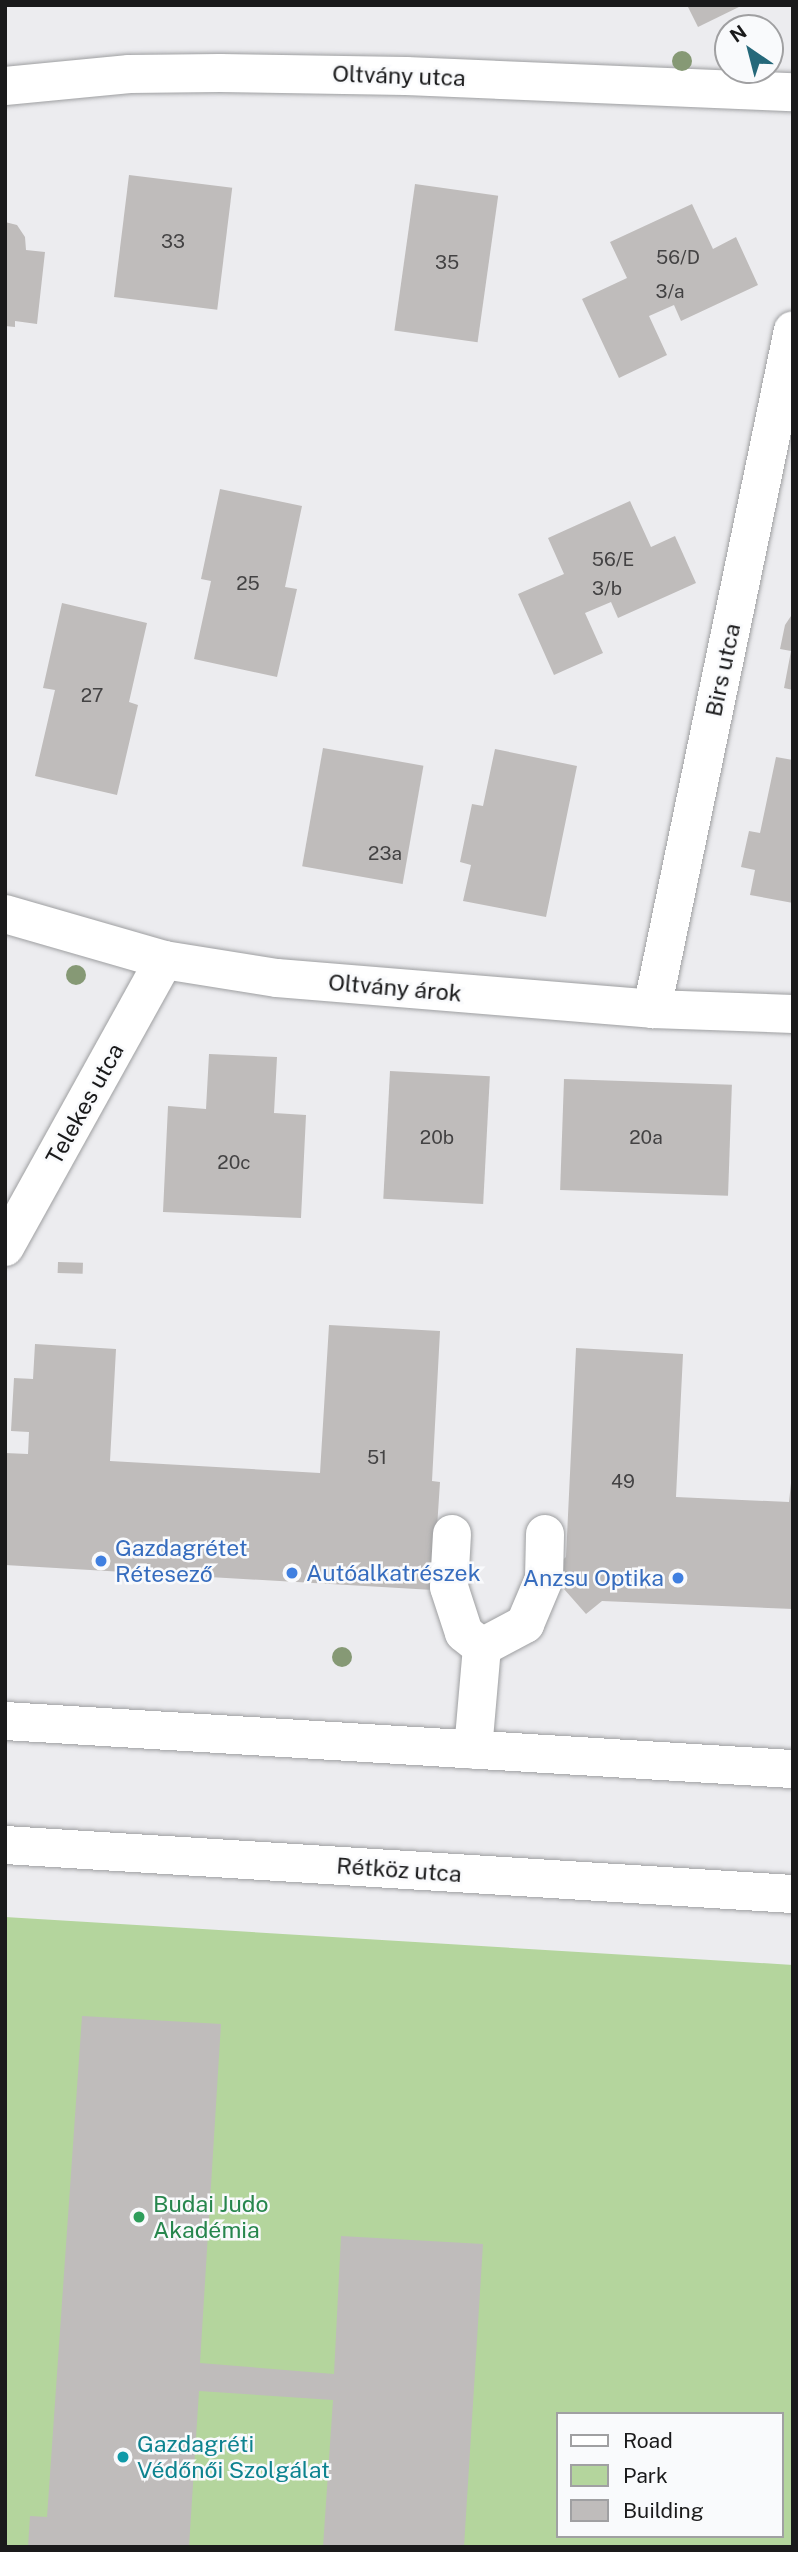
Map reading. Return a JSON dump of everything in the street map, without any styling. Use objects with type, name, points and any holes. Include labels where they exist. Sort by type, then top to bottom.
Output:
[{"type":"street","name":"Oltvány utca","points":[[5,86],[129,74],[220,73],[406,76],[793,92]]},
{"type":"street","name":"Birs utca","points":[[652,1009],[793,330]]},
{"type":"street","name":"Oltvány árok","points":[[5,914],[164,960],[277,978],[652,1009],[793,1014]]},
{"type":"street","name":"Telekes utca","points":[[5,1247],[164,960]]},
{"type":"street","points":[[452,1534],[449,1587],[464,1633],[482,1647]]},
{"type":"street","points":[[482,1647],[525,1624],[544,1579],[545,1535]]},
{"type":"street","points":[[473,1750],[482,1647]]},
{"type":"street","points":[[5,1721],[793,1769]]},
{"type":"street","name":"Rétköz utca","points":[[5,1845],[793,1894]]},
{"type":"green space","points":[[5,1917],[793,1965],[793,2547],[5,2547]]},
{"type":"building","points":[[687,5],[743,5],[725,14],[714,14],[714,19],[698,27]]},
{"type":"building","points":[[129,175],[232,188],[217,310],[114,297]]},
{"type":"building","points":[[415,184],[498,196],[478,342],[394,331]]},
{"type":"building","points":[[692,204],[713,249],[736,237],[758,285],[681,321],[674,305],[649,316],[667,355],[619,378],[582,299],[627,278],[610,242]]},
{"type":"building","points":[[5,222],[17,225],[25,237],[26,250],[45,252],[37,324],[15,321],[15,327],[5,326]]},
{"type":"building","points":[[220,489],[302,506],[285,587],[297,589],[277,677],[194,659],[211,581],[201,579]]},
{"type":"building","points":[[630,501],[651,547],[675,536],[696,583],[618,618],[611,602],[585,613],[603,653],[554,675],[518,594],[564,574],[548,538]]},
{"type":"building","points":[[62,603],[147,623],[129,702],[138,705],[117,795],[35,776],[55,690],[43,688]]},
{"type":"building","points":[[793,613],[793,690],[784,688],[791,651],[780,649],[785,625]]},
{"type":"building","points":[[323,748],[423,766],[403,884],[302,866]]},
{"type":"building","points":[[495,749],[577,766],[546,917],[463,901],[471,865],[460,862],[472,804],[483,806]]},
{"type":"building","points":[[776,757],[793,760],[793,903],[750,895],[755,870],[741,867],[749,831],[760,833]]},
{"type":"building","points":[[209,1054],[277,1057],[274,1113],[306,1115],[301,1218],[163,1212],[168,1106],[206,1109]]},
{"type":"building","points":[[390,1071],[490,1076],[483,1204],[383,1199]]},
{"type":"building","points":[[564,1079],[732,1085],[728,1196],[560,1190]]},
{"type":"building","points":[[58,1262],[83,1263],[83,1274],[58,1273]]},
{"type":"building","points":[[329,1325],[440,1331],[432,1481],[440,1482],[433,1590],[5,1565],[5,1453],[28,1454],[29,1432],[11,1431],[14,1378],[33,1379],[35,1344],[116,1349],[110,1461],[320,1473]]},
{"type":"building","points":[[576,1348],[683,1354],[676,1497],[789,1502],[793,1464],[793,1609],[602,1601],[586,1614],[549,1572],[566,1557]]},
{"type":"building","points":[[82,2016],[221,2024],[200,2363],[334,2374],[341,2236],[483,2244],[464,2547],[323,2547],[333,2400],[199,2391],[189,2547],[28,2547],[30,2516],[47,2517]]},
{"type":"place","name":"Gazdagrétet Rétesező","points":[[101,1561]]},
{"type":"place","name":"Autóalkatrészek","points":[[292,1573]]},
{"type":"place","name":"Anzsu Optika","points":[[678,1578]]},
{"type":"place","name":"Budai Judo Akadémia","points":[[139,2217]]},
{"type":"place","name":"Gazdagréti Védőnői Szolgálat","points":[[123,2457]]}]
